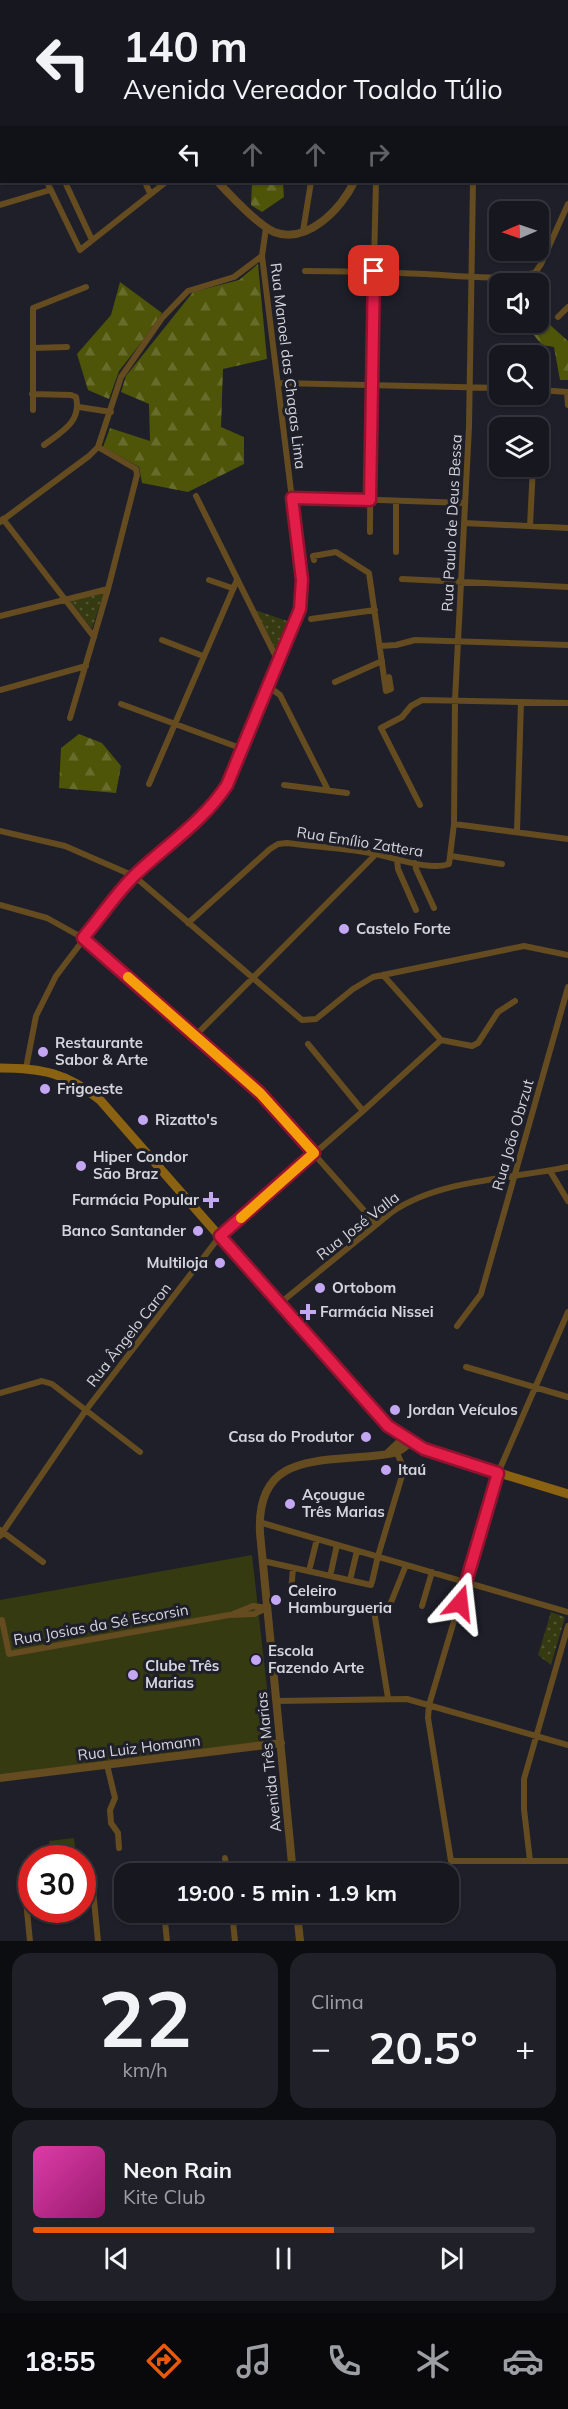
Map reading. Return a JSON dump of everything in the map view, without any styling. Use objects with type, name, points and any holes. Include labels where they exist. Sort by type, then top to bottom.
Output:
[{"type":"main road","points":[[0,1068],[26,1068],[50,1072],[79,1083],[100,1100],[371,1409],[407,1440],[434,1454],[568,1494]]},
{"type":"street","points":[[47,183],[80,250],[165,183]]},
{"type":"street","points":[[65,183],[92,240]]},
{"type":"street","points":[[145,183],[150,193]]},
{"type":"street","points":[[219,183],[266,228],[276,233],[288,234],[303,231],[336,212],[354,183]]},
{"type":"street","points":[[303,231],[311,183]]},
{"type":"street","points":[[370,532],[376,183]]},
{"type":"street","name":"Rua Paulo de Deus Bessa","points":[[449,864],[454,824],[455,700],[473,276],[473,183]]},
{"type":"street","points":[[0,205],[50,189]]},
{"type":"street","points":[[305,271],[374,271],[473,276],[535,273],[568,204]]},
{"type":"street","name":"Rua Manoel das Chagas Lima","points":[[26,1068],[39,1009],[56,976],[83,938],[134,876],[175,842],[215,803],[227,785],[298,616],[302,599],[302,580],[262,256],[266,228]]},
{"type":"street","points":[[94,637],[2,521],[98,447],[121,377],[162,318],[188,291],[234,277],[262,256]]},
{"type":"street","points":[[33,410],[33,308],[86,287]]},
{"type":"street","points":[[558,317],[568,307]]},
{"type":"street","points":[[33,348],[67,347]]},
{"type":"street","points":[[278,383],[489,388]]},
{"type":"street","points":[[549,391],[568,392],[568,405]]},
{"type":"street","points":[[32,394],[71,395],[76,397],[79,407],[72,423],[44,445]]},
{"type":"street","points":[[79,407],[111,412]]},
{"type":"street","points":[[70,718],[108,589],[137,475],[136,469],[98,447]]},
{"type":"street","points":[[530,526],[532,477]]},
{"type":"street","points":[[196,496],[279,663]]},
{"type":"street","points":[[292,498],[465,503]]},
{"type":"street","points":[[396,501],[396,552]]},
{"type":"street","points":[[464,523],[568,528]]},
{"type":"street","points":[[314,560],[313,556],[336,552],[369,573],[386,691],[391,689],[389,676]]},
{"type":"street","points":[[402,579],[568,587]]},
{"type":"street","points":[[208,580],[232,588]]},
{"type":"street","points":[[149,784],[237,580]]},
{"type":"street","points":[[0,616],[108,589]]},
{"type":"street","points":[[311,619],[375,610]]},
{"type":"street","points":[[162,640],[203,656]]},
{"type":"street","points":[[380,646],[399,645],[416,640],[568,645]]},
{"type":"street","points":[[334,682],[382,661]]},
{"type":"street","points":[[0,690],[86,666]]},
{"type":"street","points":[[269,687],[280,695],[328,790]]},
{"type":"street","points":[[420,805],[381,729],[402,717],[411,706],[422,700],[568,703]]},
{"type":"street","points":[[517,832],[521,702]]},
{"type":"street","points":[[121,704],[243,749]]},
{"type":"street","points":[[284,785],[347,793]]},
{"type":"street","points":[[454,824],[568,838]]},
{"type":"street","points":[[0,831],[65,846],[134,876],[302,1020],[316,1019],[352,989],[373,977],[524,946],[568,955]]},
{"type":"street","name":"Rua Emílio Zattera","points":[[188,923],[278,844],[287,843],[376,854],[397,860],[439,866],[449,864]]},
{"type":"street","points":[[196,1035],[376,854]]},
{"type":"street","points":[[451,856],[502,864]]},
{"type":"street","points":[[397,860],[398,869],[416,910]]},
{"type":"street","points":[[415,863],[434,908]]},
{"type":"street","points":[[0,905],[47,918],[83,938],[260,1093],[376,1224]]},
{"type":"street","points":[[383,975],[441,1040],[472,1046],[478,1043],[498,1012],[515,1001]]},
{"type":"street","name":"Rua João Obrzut","points":[[458,1326],[483,1290],[568,987]]},
{"type":"street","name":"Rua Ângelo Caron","points":[[1,1533],[86,1410],[220,1236],[441,1040]]},
{"type":"street","points":[[308,1044],[363,1111]]},
{"type":"street","name":"Rua José Valla","points":[[279,1304],[402,1205],[424,1195],[464,1185],[568,1167]]},
{"type":"street","points":[[550,1170],[568,1201]]},
{"type":"street","points":[[568,1314],[498,1473],[429,1705],[428,1725],[450,1861],[568,1861]]},
{"type":"street","points":[[466,1367],[568,1397]]},
{"type":"street","points":[[0,1393],[42,1382],[52,1384],[140,1452]]},
{"type":"street","points":[[263,1561],[372,1583],[404,1469],[397,1453],[407,1440]]},
{"type":"street","points":[[384,1455],[407,1440]]},
{"type":"street","name":"Avenida Três Marias","points":[[292,1863],[267,1608],[260,1522],[261,1504],[267,1488],[283,1472],[307,1464],[397,1453]]},
{"type":"street","points":[[260,1522],[568,1612]]},
{"type":"street","points":[[1,1533],[43,1562]]},
{"type":"street","points":[[310,1567],[317,1539]]},
{"type":"street","points":[[331,1572],[337,1545]]},
{"type":"street","points":[[351,1576],[357,1551]]},
{"type":"street","points":[[390,1605],[406,1565]]},
{"type":"street","points":[[291,1592],[293,1568]]},
{"type":"street","points":[[422,1606],[432,1572]]},
{"type":"street","name":"Rua Josias da Sé Escorsin","points":[[2,1620],[9,1654],[229,1615],[252,1606],[267,1608]]},
{"type":"street","points":[[374,1611],[388,1698]]},
{"type":"street","points":[[530,1861],[523,1787],[568,1629]]},
{"type":"street","points":[[276,1701],[407,1699],[568,1745]]},
{"type":"street","name":"Rua Luiz Homann","points":[[0,1778],[280,1743]]},
{"type":"street","points":[[107,1765],[115,1798],[110,1810],[111,1823],[118,1833],[119,1848]]},
{"type":"street","points":[[225,1858],[226,1863]]},
{"type":"street","points":[[96,1921],[98,1941]]},
{"type":"street","points":[[28,1923],[30,1941]]},
{"type":"street","points":[[165,1923],[167,1941]]},
{"type":"street","points":[[233,1923],[235,1941]]},
{"type":"street","points":[[298,1923],[300,1941]]},
{"type":"green space","points":[[252,183],[283,183],[284,197],[262,212],[251,205]]},
{"type":"green space","points":[[258,264],[267,359],[223,369],[221,427],[244,437],[244,464],[188,492],[142,483],[139,467],[103,447],[110,428],[150,441],[149,404],[121,392],[126,376],[193,292],[239,280]]},
{"type":"green space","points":[[120,282],[162,313],[119,371],[109,399],[88,390],[77,354],[111,315]]},
{"type":"green space","points":[[549,324],[568,341],[568,380],[560,380],[554,347],[542,345],[532,333],[549,333]]},
{"type":"green space","points":[[104,593],[92,629],[70,601]]},
{"type":"green space","points":[[255,610],[293,623],[279,655]]},
{"type":"green space","points":[[79,734],[102,743],[121,766],[116,793],[59,788],[61,748]]},
{"type":"green space","name":"Clube Três Marias","points":[[252,1555],[273,1741],[0,1774],[0,1600]]},
{"type":"green space","points":[[551,1612],[565,1617],[551,1665],[538,1655]]},
{"type":"green space","points":[[74,1838],[75,1845],[49,1845],[49,1841]]},
{"type":"slow traffic","points":[[128,977],[260,1093],[314,1153],[241,1218]]},
{"type":"place","name":"Castelo Forte","points":[[344,929]]},
{"type":"place","name":"Restaurante Sabor & Arte","points":[[43,1052]]},
{"type":"place","name":"Frigoeste","points":[[45,1089]]},
{"type":"place","name":"Rizatto's","points":[[143,1120]]},
{"type":"place","name":"Hiper Condor São Braz","points":[[81,1166]]},
{"type":"place","name":"Farmácia Popular","points":[[211,1200]]},
{"type":"place","name":"Banco Santander","points":[[198,1231]]},
{"type":"place","name":"Multiloja","points":[[220,1263]]},
{"type":"place","name":"Ortobom","points":[[320,1288]]},
{"type":"place","name":"Farmácia Nissei","points":[[308,1312]]},
{"type":"place","name":"Jordan Veículos","points":[[395,1410]]},
{"type":"place","name":"Casa do Produtor","points":[[366,1437]]},
{"type":"place","name":"Itaú","points":[[386,1470]]},
{"type":"place","name":"Açougue Três Marias","points":[[290,1504]]},
{"type":"place","name":"Celeiro Hamburgueria","points":[[276,1600]]},
{"type":"place","name":"Escola Fazendo Arte","points":[[256,1660]]},
{"type":"place","name":"Clube Três Marias","points":[[133,1675]]},
{"type":"route","points":[[374,271],[370,500],[292,498],[302,580],[300,609],[227,785],[215,803],[175,842],[124,886],[83,938],[260,1093],[314,1153],[220,1236],[388,1426],[416,1446],[498,1473],[460,1603]]}]
